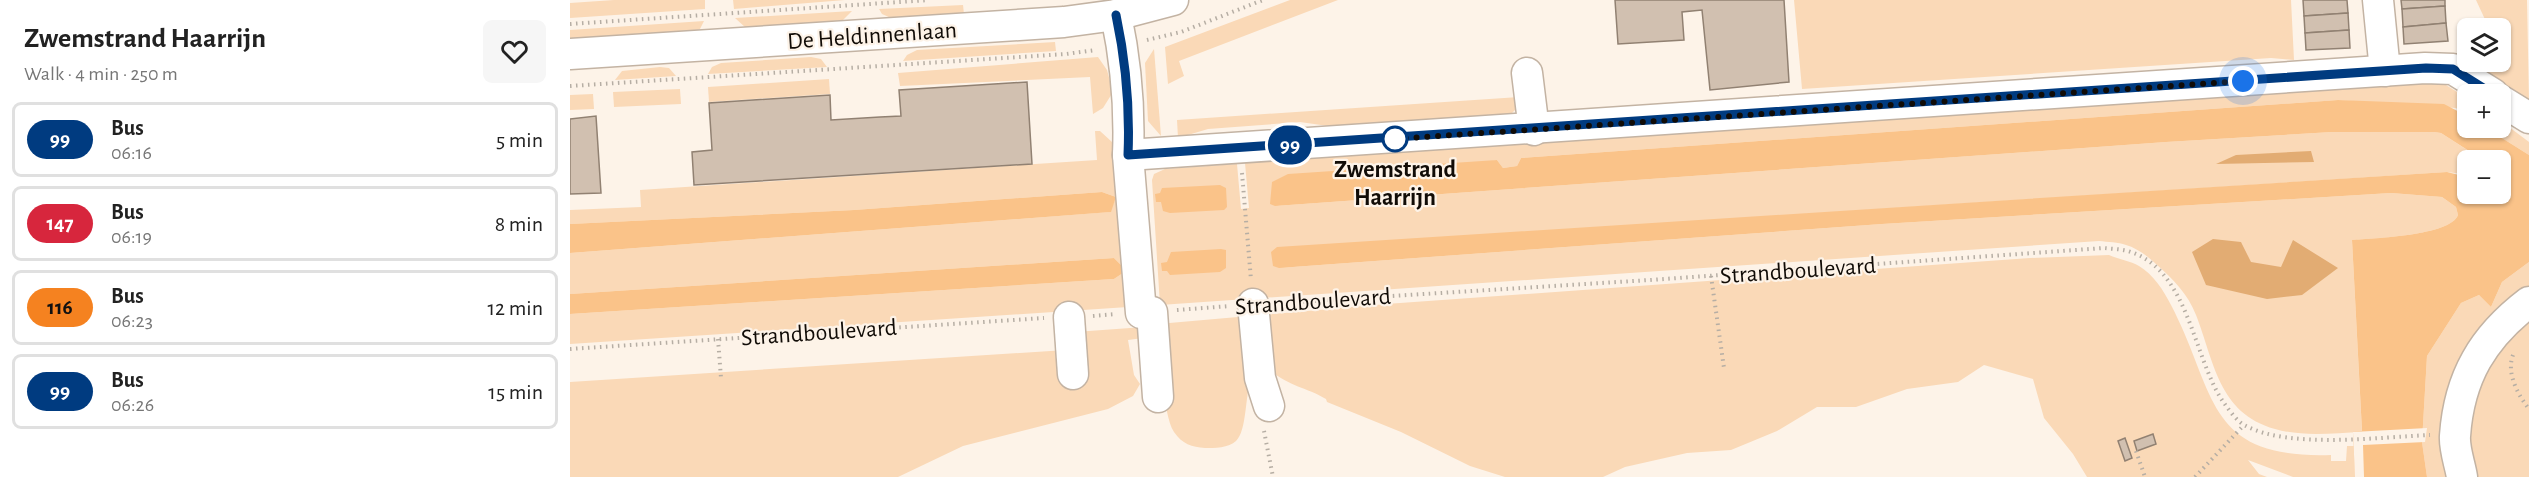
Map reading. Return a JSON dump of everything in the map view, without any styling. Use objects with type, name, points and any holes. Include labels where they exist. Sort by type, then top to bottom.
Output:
[{"type":"street","name":"De Heldinnenlaan","points":[[570,54],[1029,24],[1116,15],[1173,0]]},
{"type":"street","points":[[2378,0],[2385,71]]},
{"type":"street","points":[[1116,15],[1123,46],[1130,118],[1128,155],[1132,202],[1158,397]]},
{"type":"street","points":[[1128,155],[1534,130],[2385,71],[2453,69],[2477,84]]},
{"type":"street","points":[[1527,73],[1534,130]]},
{"type":"street","points":[[2511,107],[2529,118]]},
{"type":"street","points":[[2462,477],[2455,437],[2469,370],[2485,342],[2507,319],[2529,302]]},
{"type":"street","points":[[1253,304],[1260,378],[1269,406]]},
{"type":"street","points":[[1069,317],[1073,374]]},
{"type":"path","name":"De Heldinnenlaan","points":[[570,24],[929,0]]},
{"type":"path","points":[[1240,148],[1253,304]]},
{"type":"path","name":"Strandboulevard","points":[[570,349],[1711,276],[2104,248],[2132,252],[2157,268],[2174,289],[2187,315],[2215,389],[2244,425],[2275,437],[2354,439],[2439,434]]},
{"type":"path","points":[[1711,276],[1724,368]]},
{"type":"path","points":[[718,339],[721,378]]},
{"type":"path","points":[[2515,349],[2510,364],[2519,396],[2529,409]]},
{"type":"path","points":[[2195,477],[2244,425]]},
{"type":"path","points":[[2136,451],[2145,477]]},
{"type":"shaded area","points":[[614,0],[705,0],[705,9],[570,18],[570,3]]},
{"type":"shaded area","points":[[733,0],[845,0],[734,9]]},
{"type":"shaded area","points":[[1290,0],[1338,0],[1179,61],[1184,76],[1168,84],[1165,47]]},
{"type":"shaded area","points":[[1794,0],[2291,0],[2294,60],[2271,58],[1802,89]]},
{"type":"shaded area","points":[[2476,0],[2527,0],[2529,101],[2511,88],[2511,84],[2505,84],[2487,72],[2511,72],[2511,18],[2484,18]]},
{"type":"shaded area","points":[[963,5],[964,14],[891,18],[882,14],[879,9]]},
{"type":"shaded area","points":[[852,11],[841,22],[746,28],[735,18]]},
{"type":"shaded area","points":[[704,21],[700,29],[693,32],[570,40],[570,30]]},
{"type":"shaded area","points":[[1055,42],[1056,51],[903,61],[907,55],[917,50]]},
{"type":"shaded area","points":[[1154,49],[1161,136],[1148,121],[1145,63]]},
{"type":"shaded area","points":[[811,57],[821,59],[827,67],[708,74],[712,67],[721,63]]},
{"type":"shaded area","points":[[1098,57],[1107,70],[1113,92],[1103,108],[1093,114],[1090,77],[900,86],[898,73]]},
{"type":"shaded area","points":[[669,68],[676,76],[615,80],[622,71]]},
{"type":"shaded area","points":[[829,79],[830,94],[709,102],[708,87]]},
{"type":"shaded area","points":[[2441,82],[2457,92],[2457,109],[2338,100],[1521,158],[1517,166],[1503,168],[1497,160],[1275,206],[2332,132],[2434,132],[2441,133],[2467,150],[2457,150],[2457,173],[2447,172],[1714,220],[1279,268],[1882,224],[2391,193],[2442,197],[2456,207],[2458,215],[2452,222],[2426,232],[2410,235],[2352,240],[2362,432],[2318,434],[2275,429],[2256,421],[2241,411],[2221,383],[2193,307],[2180,287],[2147,256],[2130,246],[2113,242],[2099,241],[1160,305],[1152,180],[1154,174],[1165,169],[1237,164],[1241,209],[1249,208],[1245,163]]},
{"type":"shaded area","points":[[680,89],[681,104],[614,107],[613,92]]},
{"type":"shaded area","points":[[593,94],[594,109],[570,110],[570,95]]},
{"type":"shaded area","points":[[1519,97],[1517,108],[1509,116],[1342,128],[1300,122],[1208,129],[1178,138],[1177,120]]},
{"type":"shaded area","points":[[2338,100],[2444,104],[2457,111],[2457,138],[2502,138],[2529,155],[2529,262],[2502,282],[2491,307],[2479,295],[2461,303],[2427,356],[2422,442],[2427,477],[2355,477],[2353,432],[2362,431],[2352,240],[2410,235],[2426,232],[2452,222],[2458,215],[2456,207],[2442,197],[2391,193],[1882,224],[1279,268],[1273,266],[1271,252],[1277,247],[2447,172],[2457,174],[2457,204],[2511,204],[2511,150],[2467,150],[2441,133],[2434,132],[2332,132],[1275,206],[1270,204],[1272,182],[1288,174],[1497,160],[1503,168],[1517,166],[1521,158]]},
{"type":"shaded area","points":[[2511,128],[2529,142],[2529,155],[2502,138],[2511,138]]},
{"type":"shaded area","points":[[1095,131],[1100,131],[1112,142],[1128,307],[570,344],[570,314],[1114,279],[1123,273],[1122,266],[1114,258],[570,294],[570,253],[1110,212],[1116,197],[1102,192],[854,210],[570,224],[570,210],[641,207],[640,190],[1097,160]]},
{"type":"shaded area","points":[[2311,151],[2314,162],[2216,164],[2236,155]]},
{"type":"shaded area","points":[[1220,185],[1226,188],[1227,207],[1224,210],[1170,213],[1163,211],[1161,202],[1156,202],[1155,194],[1160,193],[1162,188]]},
{"type":"shaded area","points":[[1102,192],[1116,197],[1111,212],[570,253],[570,224],[854,210]]},
{"type":"shaded area","points":[[2213,239],[2241,242],[2251,262],[2281,267],[2293,240],[2338,268],[2302,295],[2267,299],[2206,285],[2192,252]]},
{"type":"shaded area","points":[[1226,250],[1226,268],[1220,272],[1170,275],[1167,271],[1162,271],[1161,263],[1167,262],[1171,252]]},
{"type":"shaded area","points":[[2109,255],[2139,266],[2153,278],[2161,289],[2186,337],[2208,392],[2221,415],[2237,432],[2259,446],[2290,453],[2331,455],[2331,461],[2346,461],[2347,446],[2354,446],[2355,477],[2293,477],[2248,460],[2259,474],[2267,477],[2087,477],[2073,454],[2044,418],[2033,379],[1984,365],[1958,382],[1907,389],[1856,407],[1817,407],[1777,431],[1731,450],[1687,453],[1625,467],[1603,477],[1505,477],[1470,466],[1401,432],[1327,402],[1319,395],[1284,380],[1270,370],[1251,379],[1240,436],[1233,443],[1225,446],[1200,448],[1180,439],[1170,423],[1164,396],[1158,324],[1386,304],[2030,258]]},
{"type":"shaded area","points":[[1114,258],[1122,266],[1123,273],[1114,279],[570,314],[570,294]]},
{"type":"shaded area","points":[[2529,262],[2529,477],[2427,477],[2422,442],[2427,356],[2461,303],[2479,295],[2491,307],[2502,282]]},
{"type":"shaded area","points":[[1144,327],[1143,338],[1128,340],[1134,375],[1140,384],[1133,396],[1108,409],[963,446],[898,477],[570,477],[570,382],[1066,350],[1075,332]]},
{"type":"pier","points":[[2427,428],[2425,442],[2363,445],[2364,477],[2355,477],[2353,432]]},
{"type":"building","points":[[1615,0],[1784,0],[1789,82],[1710,90],[1702,10],[1682,12],[1684,40],[1618,44]]},
{"type":"building","points":[[2303,0],[2347,0],[2348,13],[2304,16]]},
{"type":"building","points":[[2401,0],[2445,0],[2445,6],[2402,9]]},
{"type":"building","points":[[2445,6],[2446,23],[2403,27],[2402,9]]},
{"type":"building","points":[[2348,13],[2349,30],[2305,33],[2304,16]]},
{"type":"building","points":[[2446,23],[2448,41],[2404,44],[2403,27]]},
{"type":"building","points":[[2349,30],[2350,48],[2306,50],[2305,33]]},
{"type":"building","points":[[1027,82],[1032,164],[694,185],[692,152],[712,150],[709,103],[830,95],[831,120],[901,116],[899,90]]},
{"type":"building","points":[[596,116],[601,193],[570,194],[570,119]]},
{"type":"building","points":[[2153,434],[2156,444],[2137,451],[2134,441]]},
{"type":"building","points":[[2125,438],[2132,458],[2125,461],[2118,441]]},
{"type":"bus line","name":"99","points":[[1116,15],[1123,46],[1130,118],[1128,155],[1534,130],[2426,68],[2453,69],[2480,84]]},
{"type":"place","name":"Zwemstrand Haarrijn","points":[[1395,139]]},
{"type":"route","points":[[1395,139],[2243,81]]}]
